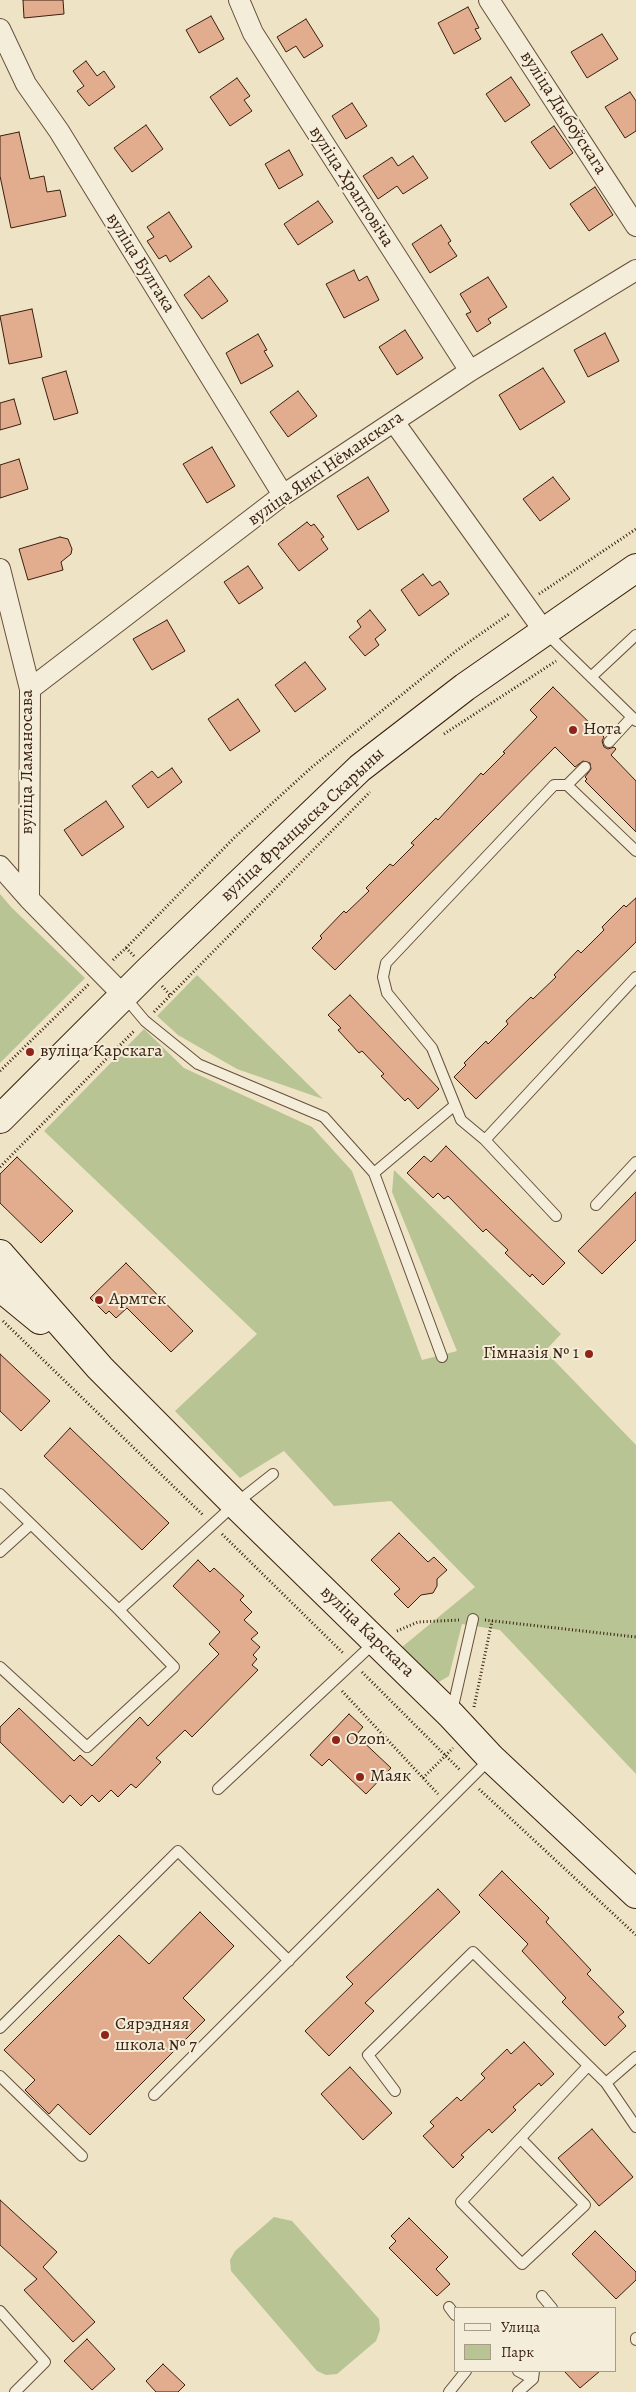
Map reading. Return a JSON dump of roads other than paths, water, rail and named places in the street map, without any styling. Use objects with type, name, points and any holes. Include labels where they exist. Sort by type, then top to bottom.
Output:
[{"type":"street","name":"вуліца Храптовіча","points":[[239,0],[253,33],[470,371]]},
{"type":"street","name":"вуліца Дыбоўскага","points":[[490,0],[636,226]]},
{"type":"street","name":"вуліца Булгака","points":[[0,29],[26,84],[59,131],[283,495]]},
{"type":"street","name":"вуліца Янкі Нёманскага","points":[[30,689],[283,495],[470,371],[636,270]]},
{"type":"street","points":[[394,422],[544,631]]},
{"type":"street","name":"вуліца Францыска Скарыны","points":[[0,1119],[123,995],[360,768],[465,687],[636,568]]},
{"type":"street","name":"вуліца Ламаносава","points":[[0,569],[30,689],[29,899]]},
{"type":"street","points":[[0,866],[29,899],[123,995]]},
{"type":"street","name":"вуліца Карскага","points":[[0,1254],[100,1368],[235,1504],[451,1715],[492,1758],[636,1894]]},
{"type":"street","name":"вуліца Карскага","points":[[0,1287],[100,1368]]},
{"type":"lane","points":[[544,631],[634,719],[609,742]]},
{"type":"lane","points":[[591,677],[636,636]]},
{"type":"lane","points":[[567,786],[585,767]]},
{"type":"lane","points":[[556,1216],[485,1140],[461,1120],[432,1048],[387,992],[383,977],[386,963],[554,784],[567,786],[636,851]]},
{"type":"lane","points":[[485,1140],[636,977]]},
{"type":"lane","points":[[123,995],[145,1021],[198,1064],[324,1117],[374,1173],[442,1357]]},
{"type":"lane","points":[[374,1173],[456,1105]]},
{"type":"lane","points":[[596,1205],[636,1162]]},
{"type":"lane","points":[[119,1610],[212,1524],[273,1474]]},
{"type":"lane","points":[[0,1494],[119,1610],[174,1667],[86,1747],[0,1667]]},
{"type":"lane","points":[[0,1552],[31,1524]]},
{"type":"lane","points":[[451,1715],[473,1619]]},
{"type":"lane","points":[[218,1789],[376,1641]]},
{"type":"lane","points":[[154,2095],[492,1758]]},
{"type":"lane","points":[[0,2028],[178,1851],[289,1961]]},
{"type":"lane","points":[[395,2091],[368,2055],[473,1952],[606,2083],[636,2127]]},
{"type":"lane","points":[[606,2083],[636,2057]]},
{"type":"lane","points":[[521,2139],[585,2205],[522,2264],[461,2202],[588,2066]]},
{"type":"lane","points":[[0,2076],[82,2156]]},
{"type":"lane","points":[[542,2296],[551,2307]]},
{"type":"lane","points":[[0,2311],[45,2362],[15,2392]]},
{"type":"lane","points":[[449,2392],[465,2372]]},
{"type":"lane","points":[[518,2392],[534,2375]]},
{"type":"place","name":"Нота","points":[[573,730]]},
{"type":"place","name":"вуліца Карскага","points":[[30,1052]]},
{"type":"place","name":"Армтек","points":[[99,1300]]},
{"type":"place","name":"Гімназія № 1","points":[[589,1354]]},
{"type":"place","name":"Ozon","points":[[336,1740]]},
{"type":"place","name":"Маяк","points":[[360,1777]]},
{"type":"place","name":"Сярэдняя школа № 7","points":[[105,2035]]}]
